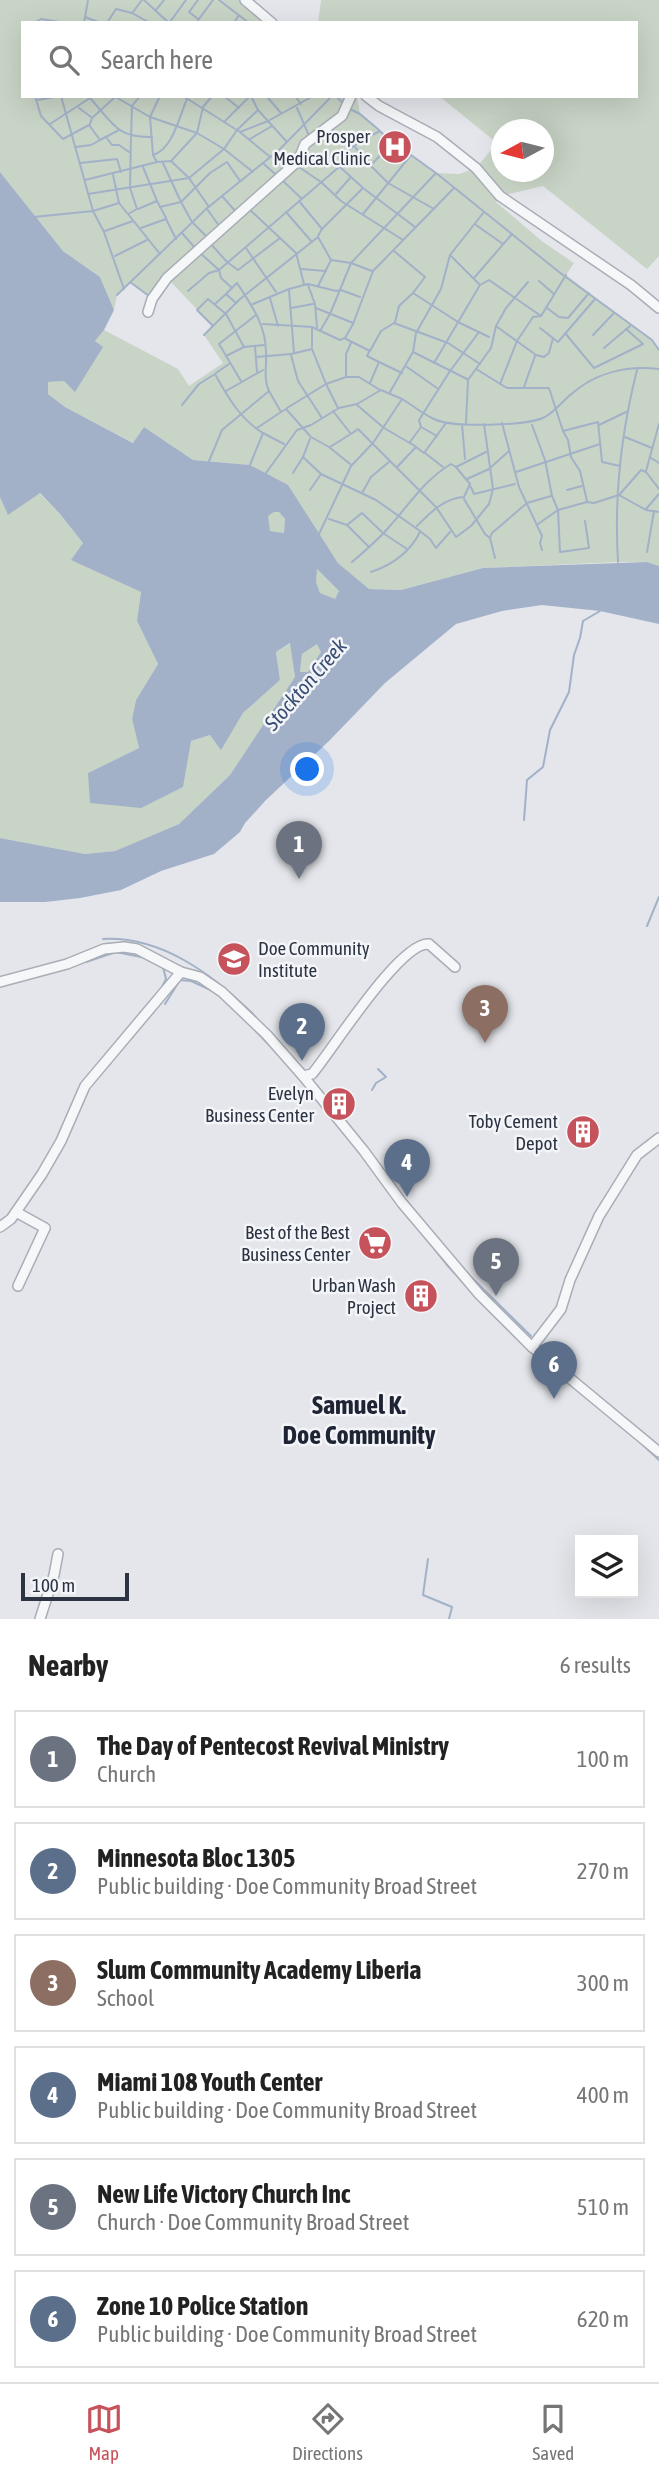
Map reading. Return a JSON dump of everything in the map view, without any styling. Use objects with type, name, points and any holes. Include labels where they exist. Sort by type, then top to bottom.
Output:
[{"type":"street","points":[[245,0],[270,21]]},
{"type":"street","points":[[148,312],[152,299],[167,278],[298,161],[305,144],[342,116],[350,98]]},
{"type":"street","points":[[369,98],[437,137],[476,168],[500,196],[631,285],[659,308]]},
{"type":"street","points":[[303,1076],[312,1074],[362,1006],[405,956],[421,944],[429,944],[456,967]]},
{"type":"street","points":[[0,982],[55,968],[104,949],[124,947],[138,949],[181,972],[200,977],[222,992],[267,1035],[303,1076],[436,1245],[479,1294],[532,1347],[659,1452]]},
{"type":"street","points":[[0,1227],[16,1212],[61,1141],[85,1086],[181,972]]},
{"type":"street","points":[[532,1347],[561,1309],[570,1280],[599,1216],[637,1155],[659,1138]]},
{"type":"street","points":[[16,1212],[45,1228],[18,1286]]},
{"type":"street","points":[[40,1619],[58,1555]]},
{"type":"green space","points":[[0,0],[245,0],[270,21],[21,21],[21,98],[357,98],[360,114],[392,143],[436,173],[459,174],[476,168],[491,150],[491,182],[554,182],[554,119],[491,119],[491,138],[441,98],[638,98],[638,21],[318,21],[321,0],[659,0],[659,256],[647,269],[543,186],[501,196],[496,202],[543,242],[574,263],[566,275],[651,340],[659,350],[659,566],[647,562],[618,562],[483,568],[401,590],[369,589],[338,563],[287,485],[250,465],[193,460],[144,427],[134,443],[65,407],[48,394],[48,382],[64,381],[75,391],[102,347],[95,341],[104,330],[178,369],[189,386],[223,363],[204,335],[212,325],[167,278],[152,299],[130,282],[117,295],[114,310],[100,277],[63,251],[0,172]]},
{"type":"green space","points":[[39,493],[83,543],[72,560],[141,592],[137,621],[158,664],[136,700],[132,719],[139,748],[88,773],[210,735],[221,749],[243,713],[280,680],[276,652],[291,643],[295,678],[230,775],[179,824],[115,851],[85,854],[0,838],[0,497],[8,514]]},
{"type":"green space","points":[[279,512],[285,519],[284,533],[270,531],[267,516]]},
{"type":"green space","points":[[316,568],[339,591],[335,600],[320,593],[316,582]]},
{"type":"green space","points":[[317,644],[322,651],[308,672],[300,672],[302,654]]},
{"type":"water","name":"Stockton Creek","points":[[0,172],[63,251],[100,277],[114,310],[95,341],[103,347],[75,392],[64,381],[48,382],[48,394],[65,407],[133,443],[144,427],[193,460],[250,465],[288,485],[338,563],[369,589],[401,590],[483,568],[647,562],[659,566],[659,624],[600,611],[542,605],[502,611],[456,624],[385,683],[266,800],[240,832],[214,854],[161,871],[121,890],[45,902],[0,902],[0,838],[85,854],[115,851],[179,824],[230,775],[295,677],[290,643],[276,652],[280,680],[243,713],[221,750],[210,735],[191,741],[183,787],[141,808],[90,803],[88,773],[139,748],[132,719],[136,700],[158,664],[137,621],[141,592],[71,560],[83,543],[40,493],[8,515],[0,497]],"holes":[[[279,512],[285,519],[284,533],[270,531],[268,516]],[[317,569],[339,591],[335,599],[320,593],[316,582]],[[317,644],[321,652],[308,672],[300,672],[302,654]]]},
{"type":"waterway","points":[[84,21],[88,0]]},
{"type":"waterway","points":[[133,12],[142,0]]},
{"type":"waterway","points":[[144,0],[167,21]]},
{"type":"waterway","points":[[156,10],[164,0]]},
{"type":"waterway","points":[[171,21],[186,0]]},
{"type":"waterway","points":[[198,0],[189,12],[198,19]]},
{"type":"waterway","points":[[197,21],[213,0]]},
{"type":"waterway","points":[[219,0],[246,21]]},
{"type":"waterway","points":[[108,21],[116,9],[132,13],[146,21]]},
{"type":"waterway","points":[[235,21],[239,15]]},
{"type":"waterway","points":[[85,17],[96,21]]},
{"type":"waterway","points":[[38,21],[54,21]]},
{"type":"waterway","points":[[36,98],[41,116],[63,139],[89,125],[100,140],[119,130]]},
{"type":"waterway","points":[[38,100],[49,98]]},
{"type":"waterway","points":[[62,98],[93,211],[119,203],[127,213]]},
{"type":"waterway","points":[[90,98],[110,122],[123,132],[152,137]]},
{"type":"waterway","points":[[50,124],[90,98]]},
{"type":"waterway","points":[[90,124],[92,118],[114,98]]},
{"type":"waterway","points":[[117,98],[150,117],[197,133],[224,149],[253,172]]},
{"type":"waterway","points":[[138,98],[132,106],[130,188],[137,209],[128,214],[160,254]]},
{"type":"waterway","points":[[157,162],[153,155],[150,117],[159,98]]},
{"type":"waterway","points":[[186,98],[240,132],[268,121],[309,98]]},
{"type":"waterway","points":[[172,160],[197,133],[203,107],[210,98]]},
{"type":"waterway","points":[[226,98],[239,108]]},
{"type":"waterway","points":[[225,121],[248,98]]},
{"type":"waterway","points":[[252,98],[258,110],[287,142]]},
{"type":"waterway","points":[[268,98],[281,113]]},
{"type":"waterway","points":[[296,98],[301,104]]},
{"type":"waterway","points":[[117,295],[206,209],[279,150],[330,98]]},
{"type":"waterway","points":[[338,98],[343,103]]},
{"type":"waterway","points":[[153,155],[166,146],[187,99]]},
{"type":"waterway","points":[[79,108],[91,117]]},
{"type":"waterway","points":[[297,108],[310,138]]},
{"type":"waterway","points":[[350,109],[379,130]]},
{"type":"waterway","points":[[345,118],[350,109]]},
{"type":"waterway","points":[[88,194],[189,178],[224,149],[237,130],[258,110]]},
{"type":"waterway","points":[[250,139],[272,126]]},
{"type":"waterway","points":[[199,252],[219,270],[339,167],[350,149],[380,131],[392,143],[411,155]]},
{"type":"waterway","points":[[241,133],[269,156]]},
{"type":"waterway","points":[[106,137],[112,145],[119,145],[129,152]]},
{"type":"waterway","points":[[313,144],[322,137]]},
{"type":"waterway","points":[[76,147],[91,145],[100,140]]},
{"type":"waterway","points":[[371,165],[391,144]]},
{"type":"waterway","points":[[354,146],[388,183],[434,209]]},
{"type":"waterway","points":[[363,214],[411,155],[436,173]]},
{"type":"waterway","points":[[80,163],[117,159],[121,172]]},
{"type":"waterway","points":[[85,180],[171,161],[189,178],[209,207]]},
{"type":"waterway","points":[[163,163],[181,202],[210,173],[227,162],[240,181]]},
{"type":"waterway","points":[[264,164],[275,174]]},
{"type":"waterway","points":[[296,165],[321,182],[341,201],[403,240]]},
{"type":"waterway","points":[[143,167],[157,201]]},
{"type":"waterway","points":[[340,167],[362,187]]},
{"type":"waterway","points":[[320,331],[351,263],[436,173],[559,272],[652,340],[659,350]]},
{"type":"waterway","points":[[113,175],[119,203]]},
{"type":"waterway","points":[[336,194],[350,178]]},
{"type":"waterway","points":[[282,180],[301,198]]},
{"type":"waterway","points":[[318,236],[363,188],[415,227]]},
{"type":"waterway","points":[[263,324],[312,327],[340,340],[345,338],[373,271],[454,188]]},
{"type":"waterway","points":[[222,196],[237,213]]},
{"type":"waterway","points":[[138,209],[157,201],[166,218]]},
{"type":"waterway","points":[[299,201],[322,229]]},
{"type":"waterway","points":[[160,207],[181,202],[192,222],[207,237]]},
{"type":"waterway","points":[[207,209],[220,227]]},
{"type":"waterway","points":[[249,209],[296,253],[304,284]]},
{"type":"waterway","points":[[238,220],[250,210]]},
{"type":"waterway","points":[[34,217],[93,211],[104,232],[124,289]]},
{"type":"waterway","points":[[286,212],[312,242]]},
{"type":"waterway","points":[[413,352],[416,333],[441,289],[450,255],[484,212]]},
{"type":"waterway","points":[[141,228],[166,219],[176,239]]},
{"type":"waterway","points":[[105,231],[133,221]]},
{"type":"waterway","points":[[476,225],[503,244]]},
{"type":"waterway","points":[[182,233],[195,248]]},
{"type":"waterway","points":[[474,278],[512,234]]},
{"type":"waterway","points":[[204,335],[240,299],[318,237],[331,260]]},
{"type":"waterway","points":[[210,243],[238,270],[280,238]]},
{"type":"waterway","points":[[115,256],[147,240]]},
{"type":"waterway","points":[[246,248],[276,292]]},
{"type":"waterway","points":[[394,251],[425,277],[413,293]]},
{"type":"waterway","points":[[451,256],[479,284]]},
{"type":"waterway","points":[[318,286],[331,260],[351,263],[372,271]]},
{"type":"waterway","points":[[301,269],[326,271]]},
{"type":"waterway","points":[[188,291],[209,273],[219,270],[221,278],[232,288]]},
{"type":"waterway","points":[[500,384],[517,341],[533,317],[541,316],[566,275]]},
{"type":"waterway","points":[[434,363],[480,285],[489,280],[541,316]]},
{"type":"waterway","points":[[539,281],[554,294]]},
{"type":"waterway","points":[[130,282],[149,296]]},
{"type":"waterway","points":[[466,423],[468,380],[491,348],[496,326],[506,308],[528,282]]},
{"type":"waterway","points":[[226,294],[237,283],[257,316],[264,333],[269,391]]},
{"type":"waterway","points":[[253,304],[308,284],[341,290],[360,297]]},
{"type":"waterway","points":[[308,285],[315,304],[317,327]]},
{"type":"waterway","points":[[289,290],[294,353]]},
{"type":"waterway","points":[[155,299],[163,292]]},
{"type":"waterway","points":[[395,322],[399,306],[413,293],[458,322],[489,337]]},
{"type":"waterway","points":[[547,308],[559,317],[568,318],[589,293]]},
{"type":"waterway","points":[[215,304],[226,294],[236,303]]},
{"type":"waterway","points":[[270,298],[278,326]]},
{"type":"waterway","points":[[212,325],[197,310],[208,299],[226,314],[244,347]]},
{"type":"waterway","points":[[540,328],[558,342],[595,299]]},
{"type":"waterway","points":[[291,308],[313,304]]},
{"type":"waterway","points":[[316,308],[353,323]]},
{"type":"waterway","points":[[593,335],[614,313]]},
{"type":"waterway","points":[[241,381],[219,344],[256,315]]},
{"type":"waterway","points":[[346,339],[370,351],[381,331],[394,323],[448,343],[480,364]]},
{"type":"waterway","points":[[496,326],[536,355],[544,357],[549,353],[553,338]]},
{"type":"waterway","points":[[604,348],[630,326]]},
{"type":"waterway","points":[[312,328],[312,347]]},
{"type":"waterway","points":[[565,333],[594,368],[643,344],[626,329]]},
{"type":"waterway","points":[[421,427],[419,420],[479,332]]},
{"type":"waterway","points":[[287,408],[326,384],[346,377],[346,354],[351,343]]},
{"type":"waterway","points":[[226,356],[244,347],[264,345]]},
{"type":"waterway","points":[[255,347],[257,372]]},
{"type":"waterway","points":[[256,357],[312,349],[338,408]]},
{"type":"waterway","points":[[369,352],[367,356],[379,362]]},
{"type":"waterway","points":[[390,392],[413,352],[467,379]]},
{"type":"waterway","points":[[291,355],[298,381],[322,418]]},
{"type":"waterway","points":[[524,387],[535,356]]},
{"type":"waterway","points":[[370,383],[379,362],[402,373]]},
{"type":"waterway","points":[[216,373],[229,364]]},
{"type":"waterway","points":[[407,367],[437,388]]},
{"type":"waterway","points":[[319,534],[351,466],[373,443],[402,399],[443,422],[507,424],[545,417],[579,388],[611,372],[635,368],[659,369]]},
{"type":"waterway","points":[[476,369],[507,388],[549,388],[563,431],[598,422],[602,462],[620,466]]},
{"type":"waterway","points":[[226,391],[263,370]]},
{"type":"waterway","points":[[618,562],[620,465],[637,370]]},
{"type":"waterway","points":[[182,405],[199,384],[215,374],[241,414],[263,433]]},
{"type":"waterway","points":[[347,377],[359,377],[380,390]]},
{"type":"waterway","points":[[266,473],[297,430],[339,408],[357,404],[381,390],[402,399]]},
{"type":"waterway","points":[[209,461],[222,430],[269,391],[281,412],[286,409],[311,437],[350,464]]},
{"type":"waterway","points":[[357,405],[384,428],[415,446]]},
{"type":"waterway","points":[[333,411],[351,434],[358,429],[436,507],[456,537],[471,526],[489,504],[493,489],[484,424]]},
{"type":"waterway","points":[[257,428],[281,412]]},
{"type":"waterway","points":[[599,425],[626,412]]},
{"type":"waterway","points":[[397,467],[416,447],[424,453],[446,423]]},
{"type":"waterway","points":[[502,423],[519,487],[542,536],[542,550]]},
{"type":"waterway","points":[[462,424],[465,459]]},
{"type":"waterway","points":[[646,471],[659,424]]},
{"type":"waterway","points":[[532,425],[545,460],[552,496],[558,510],[560,552],[589,548],[585,521]]},
{"type":"waterway","points":[[410,442],[421,427],[437,436]]},
{"type":"waterway","points":[[563,431],[568,440],[571,457],[580,471],[587,501]]},
{"type":"waterway","points":[[250,465],[263,433],[284,444]]},
{"type":"waterway","points":[[330,447],[349,435]]},
{"type":"waterway","points":[[625,437],[652,448]]},
{"type":"waterway","points":[[310,439],[303,457],[321,474],[376,500],[420,531],[436,548],[450,532]]},
{"type":"waterway","points":[[516,472],[600,444]]},
{"type":"waterway","points":[[467,479],[489,469],[509,451]]},
{"type":"waterway","points":[[352,562],[441,470],[451,464],[456,467],[486,452]]},
{"type":"waterway","points":[[425,453],[443,467]]},
{"type":"waterway","points":[[293,473],[303,457]]},
{"type":"waterway","points":[[651,458],[659,463]]},
{"type":"waterway","points":[[362,493],[371,477],[390,461]]},
{"type":"waterway","points":[[417,526],[444,503],[464,497],[470,484],[456,467]]},
{"type":"waterway","points":[[620,494],[641,470],[646,472],[659,489]]},
{"type":"waterway","points":[[310,490],[321,474]]},
{"type":"waterway","points":[[471,487],[474,494],[515,484]]},
{"type":"waterway","points":[[567,490],[582,486]]},
{"type":"waterway","points":[[646,509],[659,494]]},
{"type":"waterway","points":[[538,524],[558,510],[619,495],[646,510],[659,512]]},
{"type":"waterway","points":[[495,558],[490,538],[492,533],[527,503],[551,496]]},
{"type":"waterway","points":[[464,499],[490,538]]},
{"type":"waterway","points":[[647,552],[654,511]]},
{"type":"waterway","points":[[347,525],[362,513],[383,533],[407,549]]},
{"type":"waterway","points":[[329,519],[347,525],[369,547]]},
{"type":"waterway","points":[[371,572],[400,557],[420,532]]},
{"type":"waterway","points":[[524,820],[527,780],[543,767],[550,730],[569,692],[574,655],[583,621],[600,611]]},
{"type":"waterway","points":[[647,926],[659,897]]},
{"type":"waterway","points":[[103,939],[145,944],[184,960],[220,985],[252,1013]]},
{"type":"waterway","points":[[86,962],[116,952],[146,958]]},
{"type":"waterway","points":[[161,989],[166,979],[163,967]]},
{"type":"waterway","points":[[165,1004],[180,980],[191,981],[215,992]]},
{"type":"waterway","points":[[251,1012],[259,1021]]},
{"type":"waterway","points":[[254,1029],[289,1066]]},
{"type":"waterway","points":[[372,1090],[376,1083],[386,1077],[378,1069]]},
{"type":"waterway","points":[[310,1078],[364,1144]]},
{"type":"waterway","points":[[390,1179],[395,1185]]},
{"type":"waterway","points":[[407,1201],[432,1232]]},
{"type":"waterway","points":[[416,1226],[480,1301]]},
{"type":"waterway","points":[[467,1273],[531,1336]]},
{"type":"waterway","points":[[541,1347],[569,1372]]},
{"type":"waterway","points":[[587,1387],[595,1395]]},
{"type":"waterway","points":[[580,1392],[624,1429]]},
{"type":"waterway","points":[[629,1432],[659,1460]]},
{"type":"waterway","points":[[428,1559],[423,1595],[452,1607],[449,1619]]},
{"type":"place","name":"Prosper Medical Clinic","points":[[395,147]]},
{"type":"place","name":"The Day of Pentecost Revival Ministry","points":[[299,879]]},
{"type":"place","name":"Doe Community Institute","points":[[234,959]]},
{"type":"place","name":"Slum Community Academy Liberia","points":[[485,1043]]},
{"type":"place","name":"Minnesota Bloc 1305","points":[[302,1061]]},
{"type":"place","name":"Evelyn Business Center","points":[[339,1104]]},
{"type":"place","name":"Toby Cement Depot","points":[[583,1132]]},
{"type":"place","name":"Miami 108 Youth Center","points":[[407,1197]]},
{"type":"place","name":"Best of the Best Business Center","points":[[375,1243]]},
{"type":"place","name":"Urban Wash Project","points":[[421,1296]]},
{"type":"place","name":"New Life Victory Church Inc","points":[[496,1296]]},
{"type":"place","name":"Zone 10 Police Station","points":[[554,1399]]},
{"type":"district","name":"Samuel K. Doe Community","points":[[359,1420]]}]
